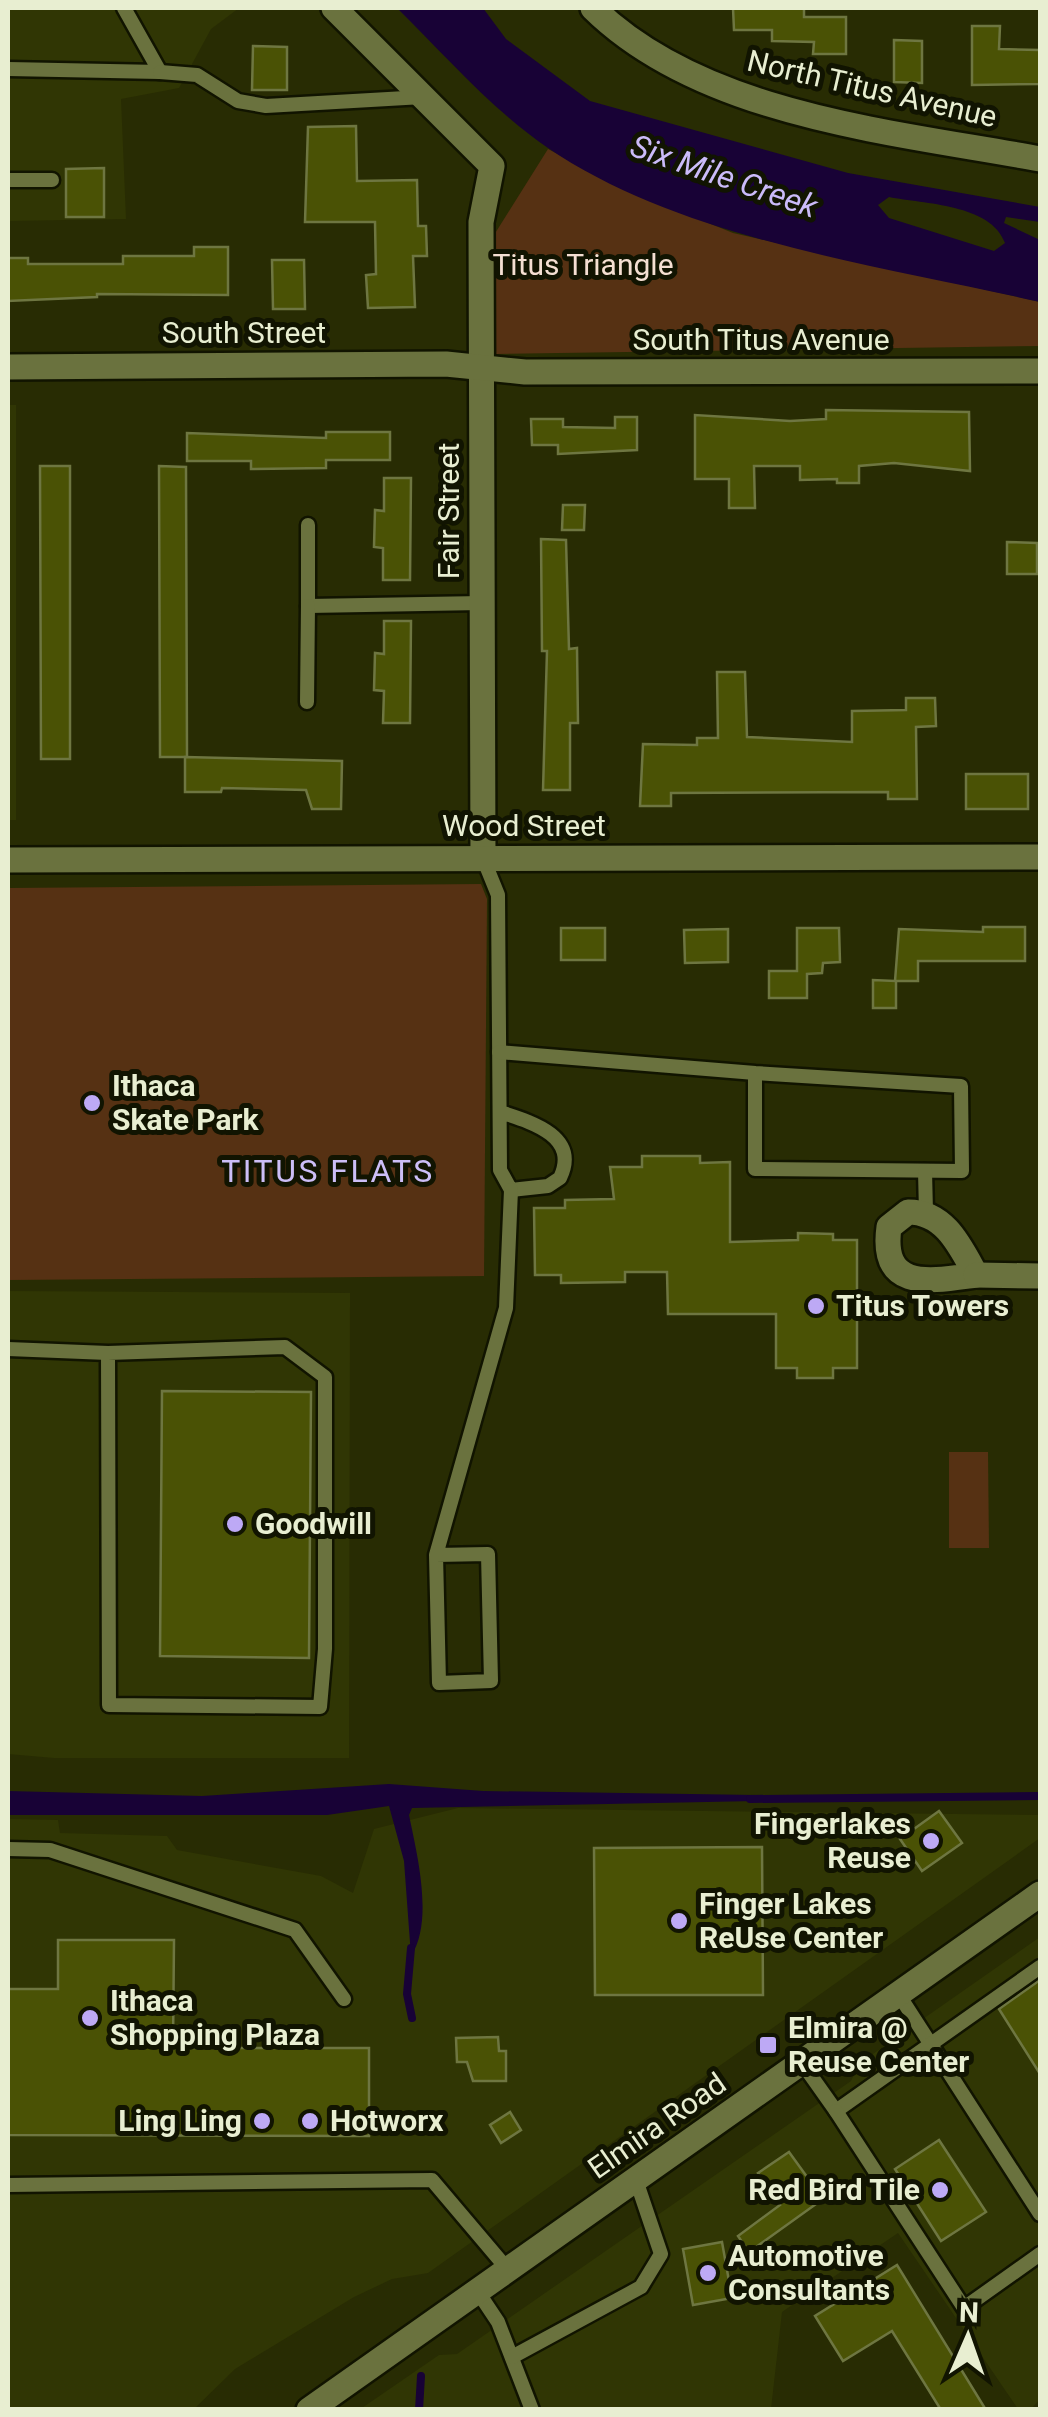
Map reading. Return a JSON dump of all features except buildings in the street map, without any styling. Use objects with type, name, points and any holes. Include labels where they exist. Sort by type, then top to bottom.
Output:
[{"type":"street","points":[[334,8],[423,97]]},
{"type":"street","name":"North Titus Avenue","points":[[593,8],[637,44],[676,68],[758,100],[881,130],[1040,159]]},
{"type":"street","name":"Fair Street","points":[[423,97],[492,166],[481,222],[483,858]]},
{"type":"street","name":"South Street","points":[[8,367],[446,364],[481,369]]},
{"type":"street","name":"South Titus Avenue","points":[[481,369],[1040,371]]},
{"type":"street","name":"Wood Street","points":[[8,860],[1040,857]]},
{"type":"street","points":[[976,1275],[952,1232],[926,1212],[908,1212],[889,1227],[886,1249],[896,1271],[917,1281],[976,1275],[1040,1276]]},
{"type":"street","name":"Elmira Road","points":[[311,2409],[1039,1898]]},
{"type":"lane","points":[[124,8],[160,72]]},
{"type":"lane","points":[[8,69],[197,75],[238,100],[266,106],[423,97]]},
{"type":"lane","points":[[8,180],[52,180]]},
{"type":"lane","points":[[307,702],[308,525]]},
{"type":"lane","points":[[308,606],[482,603]]},
{"type":"lane","points":[[436,1555],[488,1554],[491,1681],[439,1682],[436,1555],[506,1308],[511,1190],[500,1170],[498,895],[483,858]]},
{"type":"lane","points":[[499,1052],[961,1086],[962,1172],[755,1169],[754,1073]]},
{"type":"lane","points":[[500,1112],[545,1130],[559,1140],[565,1155],[560,1178],[548,1186],[511,1190]]},
{"type":"lane","points":[[926,1172],[926,1212]]},
{"type":"lane","points":[[8,1349],[108,1353],[286,1347],[325,1378],[325,1649],[320,1707],[109,1706],[108,1353]]},
{"type":"lane","points":[[8,1849],[50,1850],[295,1930],[344,1999]]},
{"type":"lane","points":[[836,2111],[1040,1967]]},
{"type":"lane","points":[[899,1995],[1040,2214]]},
{"type":"lane","points":[[802,2063],[964,2308],[1040,2254]]},
{"type":"lane","points":[[8,2185],[432,2180],[509,2271]]},
{"type":"lane","points":[[512,2357],[640,2288],[661,2254],[636,2180]]},
{"type":"lane","points":[[478,2292],[498,2322],[532,2410]]},
{"type":"shaded area","points":[[8,8],[239,8],[211,29],[179,88],[121,99],[126,219],[8,221]]},
{"type":"shaded area","points":[[8,405],[16,405],[16,820],[8,820]]},
{"type":"shaded area","points":[[8,1291],[350,1293],[349,1758],[54,1758],[8,1754]]},
{"type":"shaded area","points":[[458,1808],[1040,1815],[1040,1838],[428,2273],[392,2279],[354,2297],[235,2369],[194,2409],[8,2410],[8,1819],[58,1820],[60,1833],[167,1836],[177,1850],[321,1876],[353,1893],[374,1829]]},
{"type":"shaded area","points":[[1040,1937],[1040,2399],[1031,2409],[1018,2409],[898,2233],[782,2312],[771,2409],[359,2410],[439,2355],[457,2354],[851,2081],[860,2063]]},
{"type":"green space","name":"Titus Triangle","points":[[548,149],[625,189],[733,233],[1040,302],[1040,346],[496,354],[494,235]]},
{"type":"green space","points":[[481,884],[487,899],[484,1276],[8,1280],[8,888]]},
{"type":"green space","points":[[949,1452],[988,1452],[989,1548],[949,1548]]},
{"type":"water","name":"Six Mile Creek","points":[[397,8],[483,8],[506,39],[590,101],[848,173],[1040,207],[1040,222],[1006,217],[1004,223],[1040,240],[1040,302],[786,246],[660,206],[601,180],[527,133]],"holes":[[[889,197],[971,213],[986,220],[1005,243],[994,251],[889,218],[878,205]]]},
{"type":"water","points":[[389,1784],[483,1791],[756,1795],[756,1801],[412,1808],[409,1815],[423,1906],[422,1925],[411,1956],[404,1861],[389,1806],[327,1815],[8,1815],[8,1791],[202,1796]]},
{"type":"waterway","points":[[750,1799],[1040,1796]]},
{"type":"waterway","points":[[411,1948],[407,1994],[412,2018]]},
{"type":"waterway","points":[[419,2410],[421,2376]]},
{"type":"place","name":"Ithaca Skate Park","points":[[92,1103]]},
{"type":"place","name":"Titus Towers","points":[[816,1306]]},
{"type":"place","name":"Goodwill","points":[[235,1524]]},
{"type":"place","name":"Fingerlakes Reuse","points":[[931,1841]]},
{"type":"place","name":"Finger Lakes ReUse Center","points":[[679,1921]]},
{"type":"place","name":"Ithaca Shopping Plaza","points":[[90,2018]]},
{"type":"place","name":"Elmira @ Reuse Center","points":[[768,2045]]},
{"type":"place","name":"Ling Ling","points":[[262,2121]]},
{"type":"place","name":"Hotworx","points":[[310,2121]]},
{"type":"place","name":"Red Bird Tile","points":[[940,2190]]},
{"type":"place","name":"Automotive Consultants","points":[[708,2273]]},
{"type":"district","name":"TITUS FLATS","points":[[328,1171]]}]
